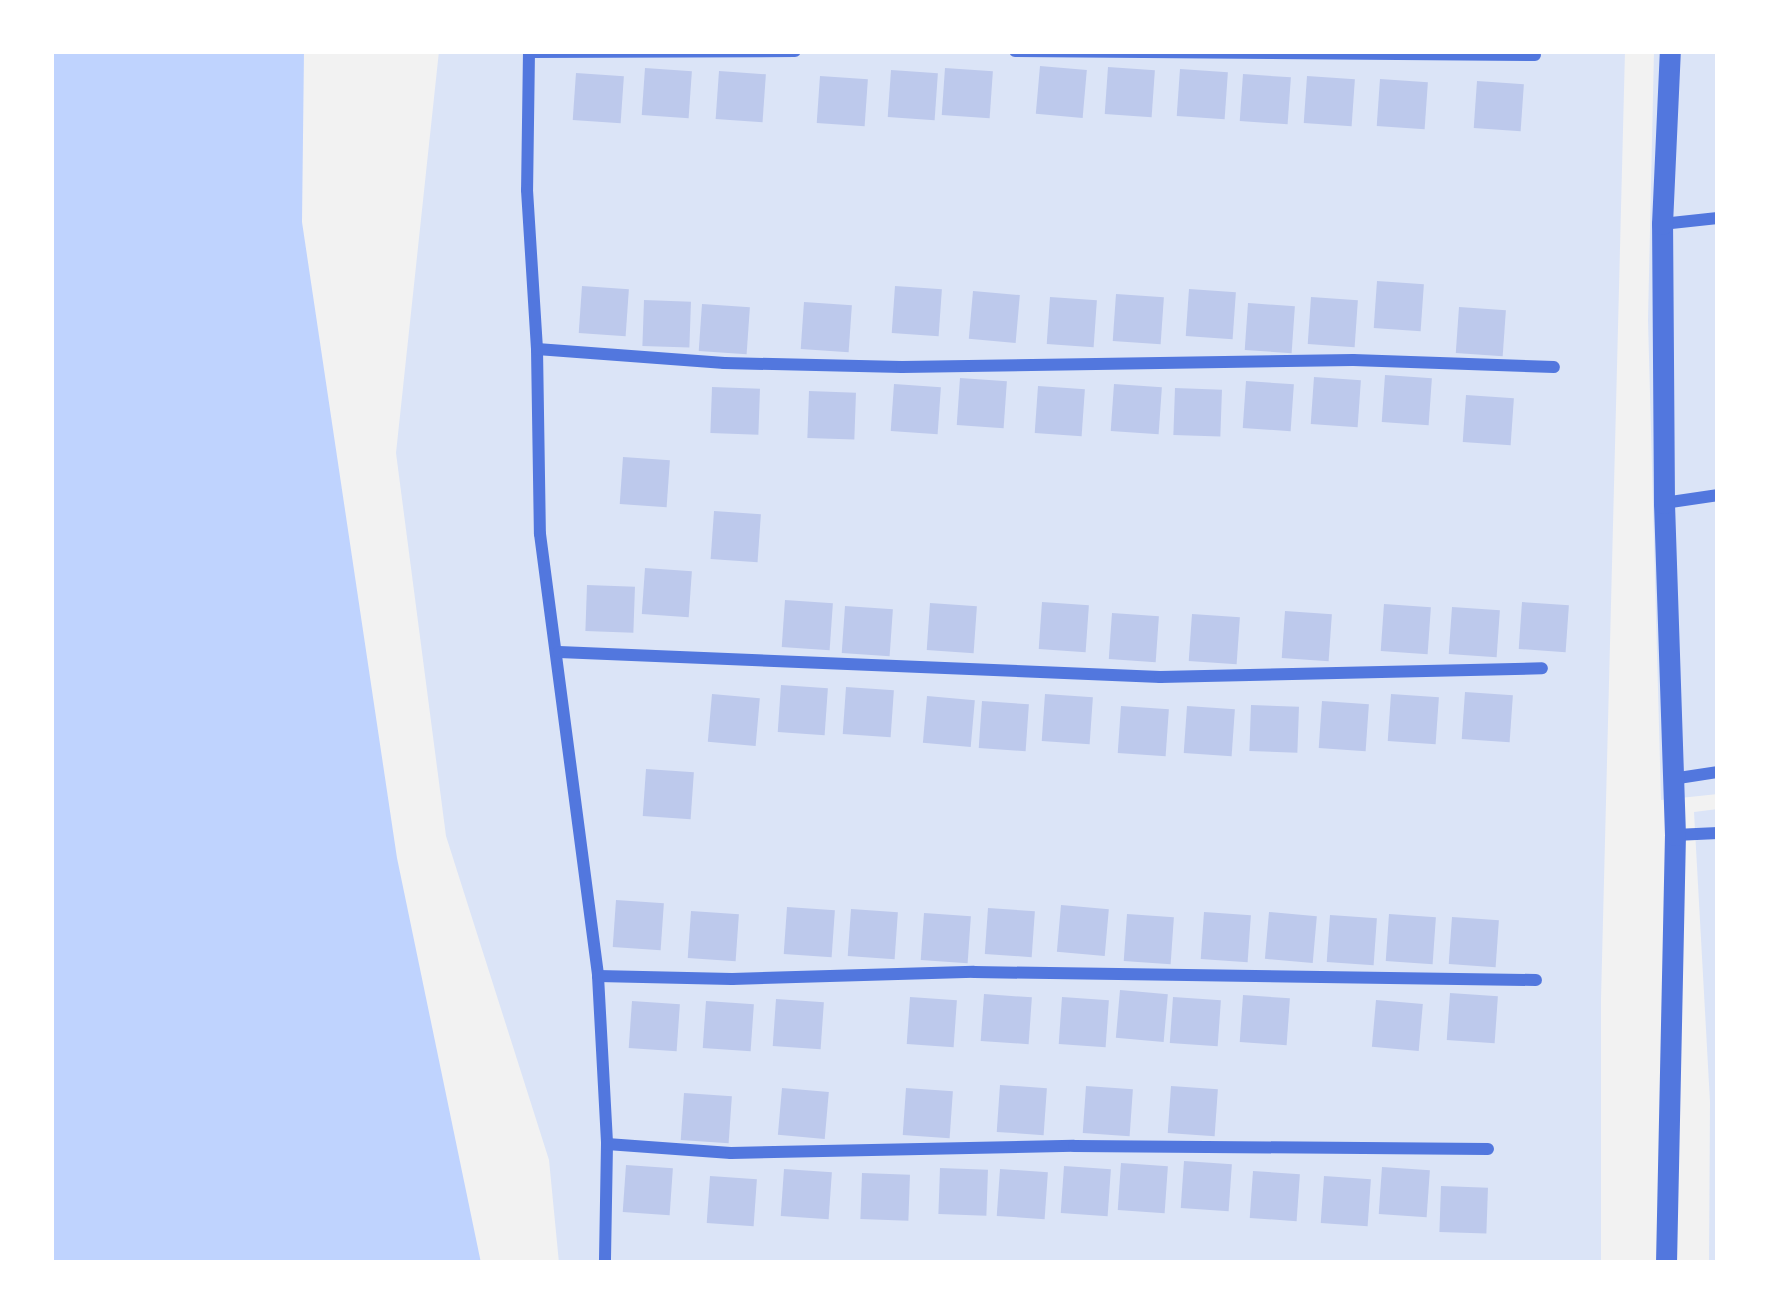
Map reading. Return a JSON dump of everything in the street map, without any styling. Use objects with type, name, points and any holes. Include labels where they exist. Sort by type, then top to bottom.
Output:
[{"type":"street","points":[[604,1263],[607,1144],[598,976],[540,534],[537,349],[526,190],[529,51],[795,51]]},
{"type":"street","points":[[1015,51],[1535,55]]},
{"type":"street","points":[[1666,1263],[1675,835],[1664,503],[1662,224],[1670,51]]},
{"type":"street","points":[[1662,224],[1718,218]]},
{"type":"street","points":[[537,349],[724,363],[902,368],[1330,361],[1554,367]]},
{"type":"street","points":[[1664,503],[1718,495]]},
{"type":"street","points":[[559,652],[1160,676],[1543,668]]},
{"type":"street","points":[[1671,779],[1718,772]]},
{"type":"street","points":[[1675,835],[1718,833]]},
{"type":"street","points":[[598,976],[732,979],[997,972],[1537,980]]},
{"type":"street","points":[[607,1144],[730,1153],[1074,1146],[1488,1149]]},
{"type":"shaded area","points":[[439,51],[1625,51],[1601,999],[1601,1263],[559,1263],[549,1160],[446,836],[396,453]]},
{"type":"shaded area","points":[[1654,51],[1718,51],[1718,794],[1661,800],[1648,320]]},
{"type":"shaded area","points":[[1718,809],[1718,1263],[1709,1263],[1710,1102],[1694,812]]},
{"type":"water","points":[[51,51],[304,51],[302,222],[397,858],[481,1263],[51,1263]]},
{"type":"building","points":[[1040,66],[1087,70],[1083,118],[1036,114]]},
{"type":"building","points":[[1108,67],[1155,70],[1152,117],[1105,114]]},
{"type":"building","points":[[645,68],[692,71],[689,118],[642,115]]},
{"type":"building","points":[[945,68],[993,71],[990,118],[942,115]]},
{"type":"building","points":[[1180,69],[1228,72],[1225,119],[1177,116]]},
{"type":"building","points":[[891,70],[938,73],[935,120],[888,117]]},
{"type":"building","points":[[719,71],[766,74],[763,122],[716,119]]},
{"type":"building","points":[[576,73],[624,76],[621,123],[573,120]]},
{"type":"building","points":[[1243,74],[1291,77],[1288,124],[1240,121]]},
{"type":"building","points":[[820,76],[868,79],[865,126],[817,123]]},
{"type":"building","points":[[1307,76],[1355,79],[1352,126],[1304,123]]},
{"type":"building","points":[[1380,79],[1428,82],[1425,129],[1377,126]]},
{"type":"building","points":[[1477,81],[1524,84],[1521,131],[1474,128]]},
{"type":"building","points":[[1377,281],[1424,284],[1421,331],[1374,328]]},
{"type":"building","points":[[582,286],[629,289],[626,336],[579,333]]},
{"type":"building","points":[[895,286],[942,289],[939,336],[892,333]]},
{"type":"building","points":[[1189,289],[1236,292],[1233,339],[1186,336]]},
{"type":"building","points":[[973,291],[1020,295],[1016,343],[969,339]]},
{"type":"building","points":[[1116,294],[1164,297],[1161,344],[1113,341]]},
{"type":"building","points":[[1050,297],[1097,300],[1094,347],[1047,344]]},
{"type":"building","points":[[1311,297],[1358,300],[1355,347],[1308,344]]},
{"type":"building","points":[[644,300],[691,302],[689,348],[642,346]]},
{"type":"building","points":[[804,302],[852,305],[849,352],[801,349]]},
{"type":"building","points":[[1248,303],[1295,306],[1292,353],[1245,350]]},
{"type":"building","points":[[702,304],[750,307],[747,354],[699,351]]},
{"type":"building","points":[[1459,307],[1506,310],[1503,356],[1456,353]]},
{"type":"building","points":[[1385,375],[1432,378],[1429,425],[1382,422]]},
{"type":"building","points":[[1314,377],[1361,380],[1358,427],[1311,424]]},
{"type":"building","points":[[960,378],[1007,381],[1004,428],[957,425]]},
{"type":"building","points":[[1246,381],[1294,384],[1291,431],[1243,428]]},
{"type":"building","points":[[894,384],[941,387],[938,434],[891,431]]},
{"type":"building","points":[[1114,384],[1162,387],[1159,434],[1111,431]]},
{"type":"building","points":[[1038,386],[1085,389],[1082,436],[1035,433]]},
{"type":"building","points":[[712,387],[760,389],[758,435],[710,433]]},
{"type":"building","points":[[1175,388],[1222,390],[1220,437],[1173,435]]},
{"type":"building","points":[[809,391],[856,393],[854,440],[807,438]]},
{"type":"building","points":[[1466,395],[1514,398],[1511,445],[1463,442]]},
{"type":"building","points":[[623,457],[670,460],[667,507],[620,504]]},
{"type":"building","points":[[714,511],[761,514],[758,562],[711,559]]},
{"type":"building","points":[[645,568],[692,571],[689,617],[642,614]]},
{"type":"building","points":[[587,585],[635,587],[633,633],[585,631]]},
{"type":"building","points":[[785,600],[833,603],[830,650],[782,647]]},
{"type":"building","points":[[1042,602],[1089,605],[1086,652],[1039,649]]},
{"type":"building","points":[[1522,602],[1569,605],[1566,652],[1519,649]]},
{"type":"building","points":[[930,603],[977,606],[974,653],[927,650]]},
{"type":"building","points":[[1384,604],[1431,607],[1428,654],[1381,651]]},
{"type":"building","points":[[845,606],[893,609],[890,656],[842,653]]},
{"type":"building","points":[[1452,607],[1500,610],[1497,657],[1449,654]]},
{"type":"building","points":[[1285,611],[1332,614],[1329,661],[1282,658]]},
{"type":"building","points":[[1112,613],[1159,616],[1156,662],[1109,659]]},
{"type":"building","points":[[1192,614],[1240,617],[1237,664],[1189,661]]},
{"type":"building","points":[[781,685],[828,688],[825,735],[778,732]]},
{"type":"building","points":[[846,687],[894,690],[891,737],[843,734]]},
{"type":"building","points":[[1465,692],[1513,695],[1510,742],[1462,739]]},
{"type":"building","points":[[712,694],[760,698],[756,746],[708,742]]},
{"type":"building","points":[[1045,694],[1093,697],[1090,744],[1042,741]]},
{"type":"building","points":[[1391,694],[1439,697],[1436,744],[1388,741]]},
{"type":"building","points":[[927,696],[975,700],[971,747],[923,743]]},
{"type":"building","points":[[982,701],[1029,704],[1026,751],[979,748]]},
{"type":"building","points":[[1322,701],[1369,704],[1366,751],[1319,748]]},
{"type":"building","points":[[1251,705],[1299,707],[1297,753],[1249,751]]},
{"type":"building","points":[[1121,706],[1169,709],[1166,756],[1118,753]]},
{"type":"building","points":[[1187,706],[1235,709],[1232,756],[1184,753]]},
{"type":"building","points":[[646,769],[694,772],[691,819],[643,816]]},
{"type":"building","points":[[616,900],[664,903],[661,950],[613,947]]},
{"type":"building","points":[[1061,905],[1109,909],[1105,956],[1057,952]]},
{"type":"building","points":[[787,907],[835,910],[832,957],[784,954]]},
{"type":"building","points":[[988,908],[1035,911],[1032,957],[985,954]]},
{"type":"building","points":[[851,909],[898,912],[895,959],[848,956]]},
{"type":"building","points":[[691,911],[739,914],[736,961],[688,958]]},
{"type":"building","points":[[1204,912],[1251,915],[1248,962],[1201,959]]},
{"type":"building","points":[[1269,912],[1317,916],[1313,963],[1265,959]]},
{"type":"building","points":[[924,913],[971,916],[968,963],[921,960]]},
{"type":"building","points":[[1127,914],[1174,917],[1171,964],[1124,961]]},
{"type":"building","points":[[1389,914],[1436,917],[1433,964],[1386,961]]},
{"type":"building","points":[[1330,915],[1377,918],[1374,965],[1327,962]]},
{"type":"building","points":[[1452,917],[1499,920],[1496,967],[1449,964]]},
{"type":"building","points":[[1120,990],[1168,994],[1164,1042],[1116,1038]]},
{"type":"building","points":[[1450,993],[1498,996],[1495,1043],[1447,1040]]},
{"type":"building","points":[[984,994],[1032,997],[1029,1044],[981,1041]]},
{"type":"building","points":[[1243,995],[1290,998],[1287,1045],[1240,1042]]},
{"type":"building","points":[[910,997],[957,1000],[954,1047],[907,1044]]},
{"type":"building","points":[[1062,997],[1109,1000],[1106,1047],[1059,1044]]},
{"type":"building","points":[[1173,997],[1221,1000],[1218,1046],[1170,1043]]},
{"type":"building","points":[[776,999],[824,1002],[821,1049],[773,1046]]},
{"type":"building","points":[[1376,1000],[1423,1004],[1419,1051],[1372,1047]]},
{"type":"building","points":[[632,1001],[680,1004],[677,1051],[629,1048]]},
{"type":"building","points":[[706,1001],[754,1004],[751,1051],[703,1048]]},
{"type":"building","points":[[1000,1085],[1047,1088],[1044,1135],[997,1132]]},
{"type":"building","points":[[1086,1086],[1133,1089],[1130,1136],[1083,1133]]},
{"type":"building","points":[[1171,1086],[1218,1089],[1215,1136],[1168,1133]]},
{"type":"building","points":[[782,1088],[829,1092],[825,1139],[778,1135]]},
{"type":"building","points":[[906,1088],[953,1091],[950,1138],[903,1135]]},
{"type":"building","points":[[684,1093],[732,1096],[729,1143],[681,1140]]},
{"type":"building","points":[[1184,1161],[1232,1164],[1229,1211],[1181,1208]]},
{"type":"building","points":[[1121,1163],[1168,1166],[1165,1213],[1118,1210]]},
{"type":"building","points":[[626,1165],[673,1168],[670,1215],[623,1212]]},
{"type":"building","points":[[1064,1166],[1111,1169],[1108,1216],[1061,1213]]},
{"type":"building","points":[[1382,1167],[1430,1170],[1427,1217],[1379,1214]]},
{"type":"building","points":[[940,1168],[988,1170],[986,1216],[938,1214]]},
{"type":"building","points":[[784,1169],[832,1172],[829,1219],[781,1216]]},
{"type":"building","points":[[1000,1169],[1048,1172],[1045,1219],[997,1216]]},
{"type":"building","points":[[1253,1171],[1300,1174],[1297,1221],[1250,1218]]},
{"type":"building","points":[[862,1173],[910,1175],[908,1221],[860,1219]]},
{"type":"building","points":[[710,1176],[757,1179],[754,1226],[707,1223]]},
{"type":"building","points":[[1324,1176],[1371,1179],[1368,1226],[1321,1223]]},
{"type":"building","points":[[1441,1186],[1488,1188],[1486,1234],[1439,1232]]}]
